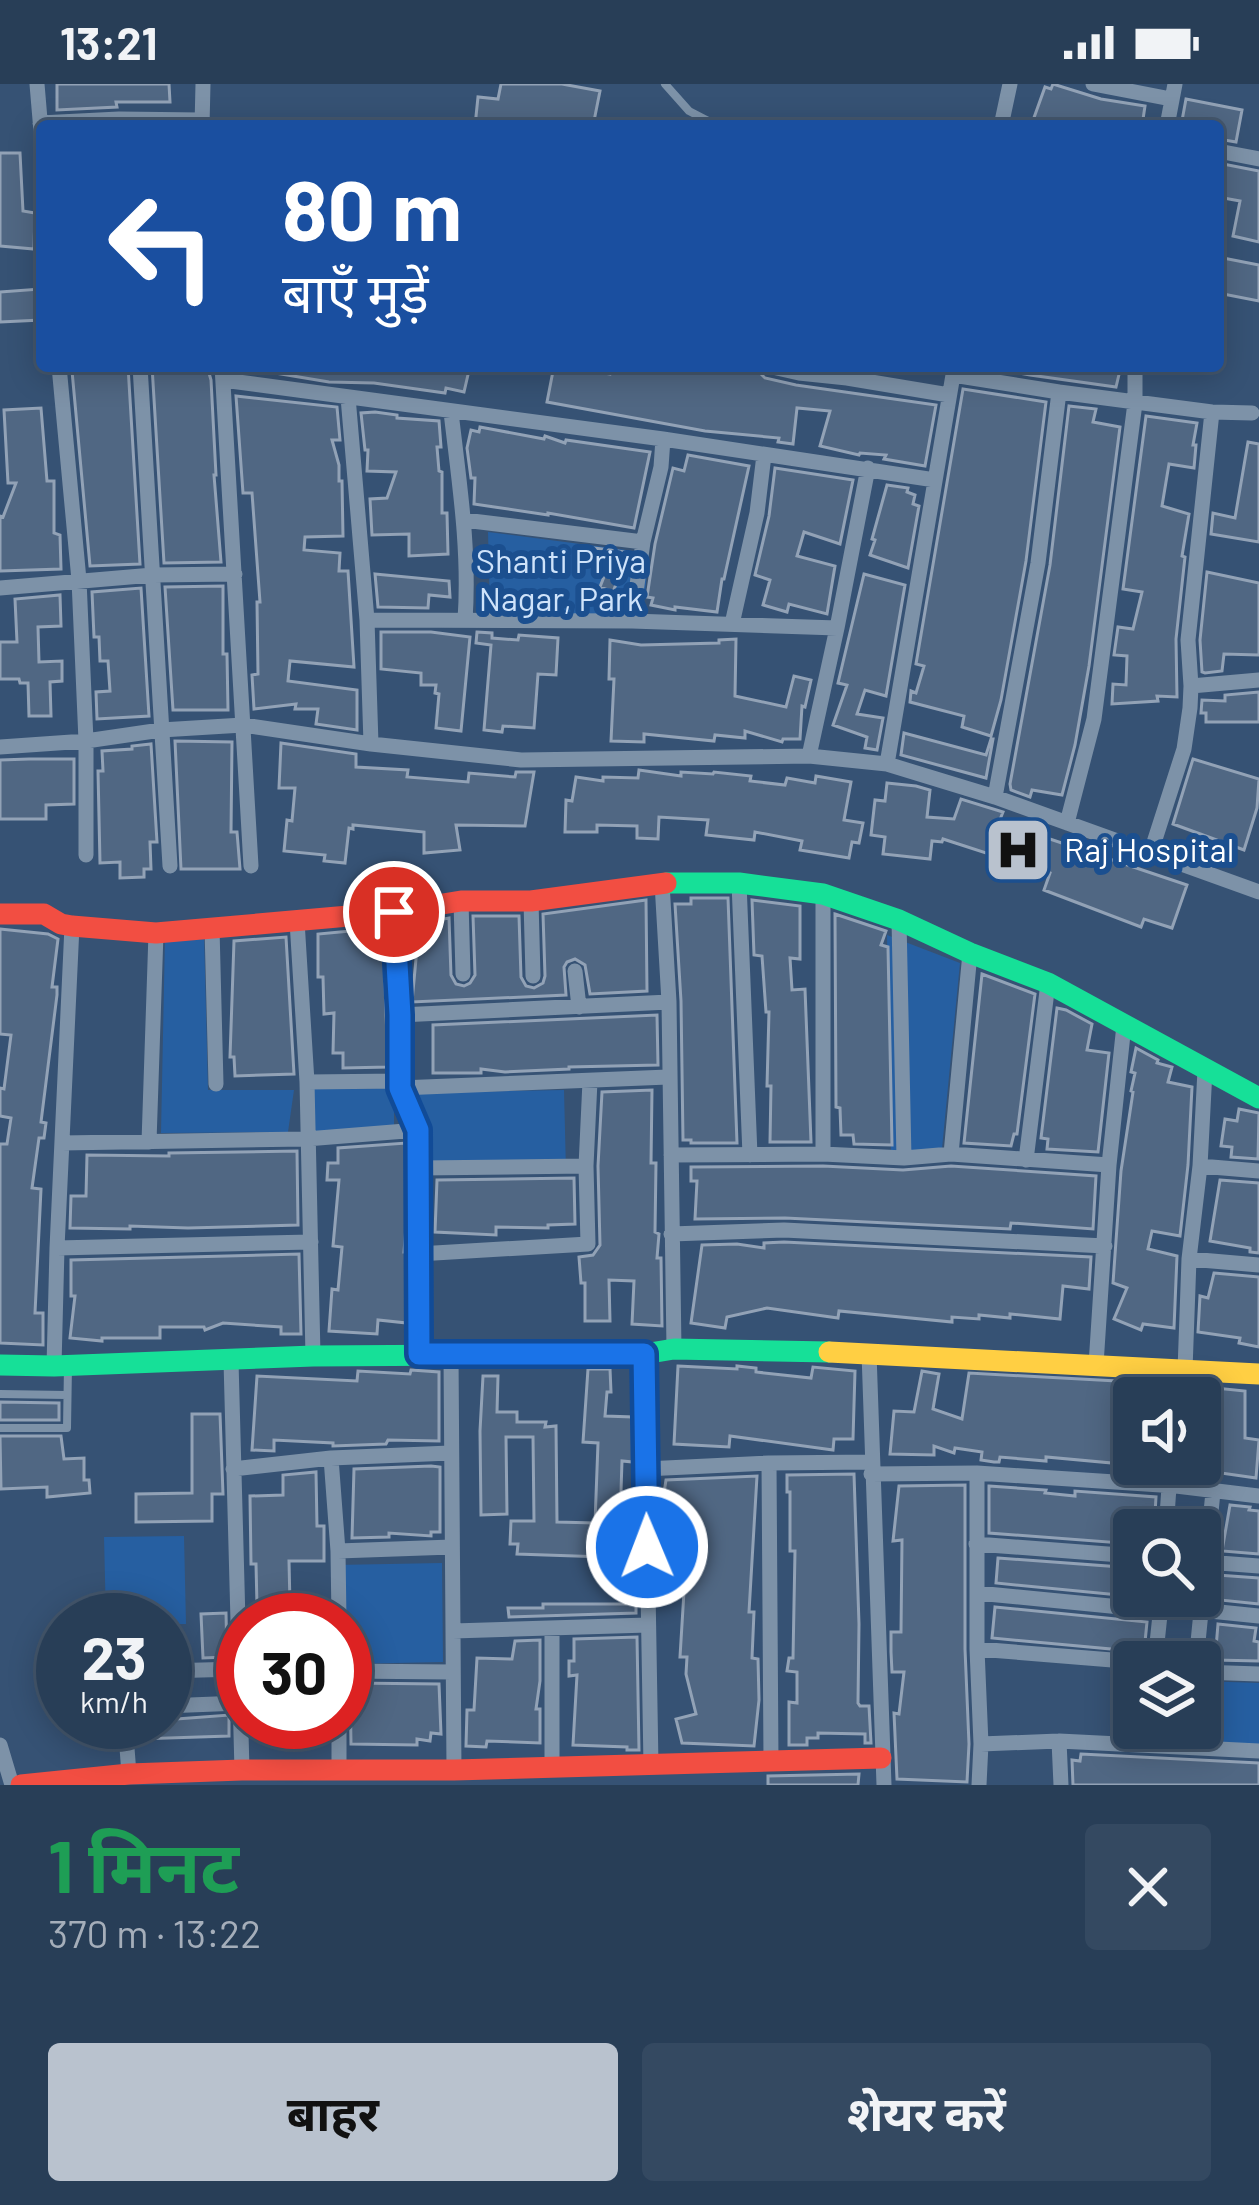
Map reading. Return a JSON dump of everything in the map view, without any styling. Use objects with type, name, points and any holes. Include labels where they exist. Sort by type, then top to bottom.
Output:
[{"type":"street","points":[[37,84],[40,120]]},
{"type":"street","points":[[202,84],[202,120]]},
{"type":"street","points":[[1002,120],[1010,84]]},
{"type":"street","points":[[1093,84],[1173,91]]},
{"type":"street","points":[[1224,152],[1259,159]]},
{"type":"street","points":[[60,372],[79,580],[86,855]]},
{"type":"street","points":[[140,372],[170,866]]},
{"type":"street","points":[[795,372],[949,395]]},
{"type":"street","points":[[887,764],[953,372]]},
{"type":"street","points":[[963,372],[1135,403],[1252,413]]},
{"type":"street","points":[[1067,823],[1094,719],[1135,403],[1135,372]]},
{"type":"street","points":[[251,866],[223,373],[348,398],[935,480]]},
{"type":"street","points":[[994,797],[1038,563],[1059,392]]},
{"type":"street","points":[[348,398],[367,620],[371,744]]},
{"type":"street","points":[[451,412],[464,520],[464,620]]},
{"type":"street","points":[[1150,855],[1184,749],[1191,686],[1188,640],[1212,412]]},
{"type":"street","points":[[632,621],[663,440]]},
{"type":"street","points":[[732,624],[757,513],[764,454]]},
{"type":"street","points":[[809,756],[868,468]]},
{"type":"street","points":[[464,520],[643,542]]},
{"type":"street","points":[[0,588],[153,575],[235,574]]},
{"type":"street","points":[[367,620],[837,628]]},
{"type":"street","points":[[1191,686],[1259,680]]},
{"type":"street","points":[[0,747],[243,724],[521,760],[809,756],[887,764],[994,797],[1259,892]]},
{"type":"street","points":[[662,883],[669,1002],[674,1349]]},
{"type":"street","points":[[0,914],[44,914],[72,926],[156,933],[394,912],[461,901],[531,901],[662,883],[739,884],[823,894],[899,920],[1048,983],[1259,1098]]},
{"type":"street","points":[[739,884],[750,1155]]},
{"type":"street","points":[[823,894],[824,1154]]},
{"type":"street","points":[[461,901],[463,974]]},
{"type":"street","points":[[531,901],[533,976]]},
{"type":"street","points":[[394,912],[400,1085],[418,1130],[419,1354]]},
{"type":"street","points":[[899,920],[904,1158]]},
{"type":"street","points":[[297,921],[307,1082],[313,1356]]},
{"type":"street","points":[[61,1366],[57,1248],[72,926]]},
{"type":"street","points":[[212,928],[216,1084]]},
{"type":"street","points":[[149,1142],[156,933]]},
{"type":"street","points":[[952,1154],[970,952]]},
{"type":"street","points":[[575,970],[579,1007]]},
{"type":"street","points":[[1026,1160],[1048,983]]},
{"type":"street","points":[[400,1015],[669,1002]]},
{"type":"street","points":[[1096,1365],[1124,1025]]},
{"type":"street","points":[[1185,1377],[1189,1259],[1205,1070]]},
{"type":"street","points":[[307,1082],[400,1085],[668,1077]]},
{"type":"street","points":[[418,1254],[588,1244],[590,1082]]},
{"type":"street","points":[[62,1143],[306,1139],[418,1130]]},
{"type":"street","points":[[671,1155],[904,1158],[952,1154],[1109,1165]]},
{"type":"street","points":[[420,1168],[586,1166]]},
{"type":"street","points":[[1200,1166],[1259,1171]]},
{"type":"street","points":[[671,1234],[784,1230],[1105,1246]]},
{"type":"street","points":[[57,1248],[311,1242]]},
{"type":"street","points":[[1189,1259],[1259,1265]]},
{"type":"street","points":[[0,1365],[419,1354],[644,1354],[674,1349],[869,1353],[1259,1374]]},
{"type":"street","points":[[869,1353],[884,1785]]},
{"type":"street","points":[[451,1354],[454,1770]]},
{"type":"street","points":[[644,1354],[651,1766]]},
{"type":"street","points":[[231,1360],[236,1593]]},
{"type":"street","points":[[233,1468],[450,1453]]},
{"type":"street","points":[[332,1458],[339,1593]]},
{"type":"street","points":[[645,1469],[769,1463],[1173,1486],[1259,1496]]},
{"type":"street","points":[[769,1463],[771,1761]]},
{"type":"street","points":[[977,1473],[979,1785]]},
{"type":"street","points":[[1169,1509],[1173,1486]]},
{"type":"street","points":[[1211,1509],[1213,1492]]},
{"type":"street","points":[[976,1544],[1113,1554]]},
{"type":"street","points":[[338,1551],[452,1547]]},
{"type":"street","points":[[1221,1563],[1259,1566]]},
{"type":"street","points":[[977,1593],[1113,1600]]},
{"type":"street","points":[[1221,1612],[1259,1616]]},
{"type":"street","points":[[453,1631],[648,1625]]},
{"type":"street","points":[[551,1630],[552,1768]]},
{"type":"street","points":[[977,1649],[1113,1660]]},
{"type":"street","points":[[372,1671],[453,1672]]},
{"type":"street","points":[[1221,1673],[1259,1674]]},
{"type":"street","points":[[981,1744],[1059,1741],[1259,1751]]},
{"type":"street","points":[[1059,1741],[1061,1785]]},
{"type":"street","points":[[0,1745],[10,1785],[242,1770],[454,1770],[494,1777],[552,1768],[881,1758]]},
{"type":"street","points":[[127,1749],[128,1774]]},
{"type":"street","points":[[241,1749],[242,1770]]},
{"type":"street","points":[[339,1749],[339,1771]]},
{"type":"lane","points":[[664,84],[689,110],[707,120]]},
{"type":"lane","points":[[687,120],[689,110]]},
{"type":"lane","points":[[0,1428],[68,1429],[61,1366]]},
{"type":"lane","points":[[0,1394],[67,1395]]},
{"type":"green space","name":"Shanti Priya Nagar, Park","points":[[488,532],[649,553],[642,623],[490,613]]},
{"type":"green space","points":[[204,935],[208,1090],[294,1090],[288,1132],[161,1133],[165,937]]},
{"type":"green space","points":[[887,935],[960,963],[941,1159],[891,1157]]},
{"type":"green space","points":[[394,1088],[394,1128],[303,1132],[307,1089]]},
{"type":"green space","points":[[564,1090],[566,1171],[414,1174],[412,1093]]},
{"type":"green space","points":[[184,1536],[185,1593],[105,1593],[104,1537]]},
{"type":"green space","points":[[442,1563],[443,1662],[372,1663],[372,1593],[340,1593],[335,1565]]},
{"type":"green space","points":[[1221,1682],[1259,1683],[1259,1747],[1221,1745]]},
{"type":"building","points":[[57,84],[169,84],[170,102],[116,102],[117,107],[57,110]]},
{"type":"building","points":[[501,84],[562,84],[600,91],[594,120],[476,120],[478,97],[498,99]]},
{"type":"building","points":[[1053,84],[1145,106],[1143,120],[1033,120],[1045,87],[1051,89]]},
{"type":"building","points":[[1186,99],[1242,110],[1236,142],[1224,140],[1224,120],[1182,120]]},
{"type":"building","points":[[0,153],[20,153],[23,211],[35,213],[34,249],[0,246]]},
{"type":"building","points":[[1224,164],[1259,171],[1259,242],[1233,236],[1240,201],[1224,198]]},
{"type":"building","points":[[1224,258],[1259,265],[1259,301],[1224,294]]},
{"type":"building","points":[[36,289],[36,320],[0,322],[0,292]]},
{"type":"building","points":[[72,372],[128,372],[140,564],[90,566]]},
{"type":"building","points":[[152,372],[209,372],[221,562],[164,563]]},
{"type":"building","points":[[469,372],[464,392],[446,388],[445,393],[275,373]]},
{"type":"building","points":[[553,372],[759,372],[765,378],[796,385],[936,405],[925,466],[820,446],[830,411],[797,408],[793,444],[547,402]]},
{"type":"building","points":[[1013,372],[1120,372],[1116,387]]},
{"type":"building","points":[[963,389],[1046,402],[1026,561],[991,736],[962,727],[964,716],[910,702],[924,666],[916,664]]},
{"type":"building","points":[[236,396],[337,407],[340,440],[332,440],[342,481],[343,536],[305,537],[304,550],[340,553],[339,571],[348,571],[354,667],[290,661],[288,681],[357,690],[357,730],[316,724],[318,709],[295,709],[296,704],[254,709],[252,675],[258,674],[260,602],[252,493],[243,493]]},
{"type":"building","points":[[1069,406],[1096,409],[1093,422],[1120,427],[1075,745],[1062,795],[1032,790],[1030,797],[1011,790],[1010,784],[1050,565]]},
{"type":"building","points":[[41,408],[47,481],[54,481],[54,533],[60,535],[61,569],[0,571],[0,516],[16,483],[8,483],[4,410]]},
{"type":"building","points":[[361,413],[439,421],[441,447],[437,447],[448,554],[409,556],[409,534],[372,535],[370,499],[387,498],[396,472],[367,471]]},
{"type":"building","points":[[1146,416],[1197,423],[1194,468],[1169,464],[1162,506],[1189,514],[1176,639],[1177,697],[1112,704],[1113,684],[1126,685],[1127,656],[1114,655],[1118,627],[1133,629],[1142,592],[1123,589]]},
{"type":"building","points":[[480,427],[650,452],[634,528],[474,504],[475,478],[471,478],[467,448],[471,430],[479,432]]},
{"type":"building","points":[[1248,442],[1259,444],[1259,542],[1211,534],[1213,513],[1235,518]]},
{"type":"building","points":[[688,455],[749,466],[717,612],[651,605],[653,598],[647,597],[673,468],[684,471]]},
{"type":"building","points":[[775,468],[853,480],[840,544],[804,532],[797,556],[835,566],[827,614],[789,604],[787,612],[763,605],[770,580],[755,575]]},
{"type":"building","points":[[887,485],[908,488],[915,495],[913,504],[919,506],[908,568],[870,555]]},
{"type":"building","points":[[594,548],[625,552],[613,592],[600,587],[607,569],[592,567]]},
{"type":"building","points":[[1207,572],[1259,583],[1259,655],[1224,654],[1222,671],[1205,673],[1200,640]]},
{"type":"building","points":[[375,574],[449,581],[450,597],[429,595],[428,608],[378,607]]},
{"type":"building","points":[[864,574],[905,585],[886,696],[865,690],[857,714],[883,718],[877,750],[865,748],[867,737],[833,725],[847,685],[838,683]]},
{"type":"building","points":[[223,586],[228,710],[173,710],[165,587]]},
{"type":"building","points":[[141,588],[149,716],[97,719],[96,692],[110,691],[108,661],[100,661],[99,637],[94,637],[92,592]]},
{"type":"building","points":[[60,595],[61,626],[38,627],[39,662],[62,661],[62,681],[50,682],[51,716],[29,716],[28,683],[0,679],[0,642],[17,642],[15,599]]},
{"type":"building","points":[[381,632],[470,637],[461,731],[436,728],[439,694],[436,685],[421,685],[421,673],[381,669]]},
{"type":"building","points":[[477,632],[518,640],[519,635],[558,638],[556,675],[538,674],[534,728],[484,730],[491,645],[476,643]]},
{"type":"building","points":[[736,639],[735,696],[786,707],[794,676],[811,680],[802,706],[800,739],[782,742],[745,731],[745,738],[715,735],[714,741],[644,734],[644,742],[611,741],[614,679],[609,679],[610,640],[641,645]]},
{"type":"building","points":[[1259,692],[1259,722],[1206,722],[1206,713],[1201,713],[1202,700],[1225,701],[1225,695]]},
{"type":"building","points":[[904,733],[986,755],[993,739],[986,778],[901,755]]},
{"type":"building","points":[[175,741],[232,742],[231,832],[237,832],[240,869],[181,869]]},
{"type":"building","points":[[281,743],[356,754],[356,767],[408,770],[407,777],[468,782],[469,773],[515,777],[516,772],[534,772],[525,826],[456,825],[460,850],[424,853],[424,832],[353,825],[345,863],[324,861],[325,855],[284,851],[295,788],[279,788]]},
{"type":"building","points":[[151,744],[157,842],[150,842],[151,869],[144,869],[144,877],[120,878],[120,862],[100,863],[98,771],[103,771],[102,751]]},
{"type":"building","points":[[74,759],[74,804],[46,805],[46,819],[0,819],[0,760]]},
{"type":"building","points":[[1193,759],[1259,779],[1257,808],[1244,850],[1173,824]]},
{"type":"building","points":[[639,770],[681,776],[681,772],[714,772],[785,785],[787,778],[815,783],[816,776],[851,782],[844,820],[863,823],[859,843],[852,842],[849,858],[800,850],[802,841],[755,832],[754,840],[706,835],[708,820],[659,817],[658,839],[637,838],[637,826],[597,825],[597,832],[565,832],[566,800],[572,801],[576,777],[638,778]]},
{"type":"building","points":[[887,783],[930,790],[927,817],[954,819],[961,799],[1003,812],[999,822],[1187,885],[1172,928],[1144,919],[1141,927],[1044,890],[1050,873],[943,839],[932,841],[930,859],[883,854],[885,837],[871,835],[875,800],[885,801]]},
{"type":"building","points":[[691,898],[728,898],[737,1143],[683,1140],[675,904],[691,904]]},
{"type":"building","points":[[646,900],[647,991],[590,994],[585,965],[575,959],[564,967],[566,995],[412,1002],[417,948],[408,947],[410,925],[449,918],[451,975],[456,984],[464,986],[475,975],[473,916],[519,916],[521,977],[526,986],[534,988],[545,976],[543,914]]},
{"type":"building","points":[[752,900],[800,906],[800,959],[790,958],[792,990],[805,989],[811,1142],[770,1142],[769,1012],[762,956],[754,955]]},
{"type":"building","points":[[835,914],[886,931],[881,945],[888,947],[892,1145],[854,1144],[853,1135],[841,1135],[840,1108],[836,1107]]},
{"type":"building","points":[[383,928],[388,1067],[343,1068],[343,1053],[333,1053],[334,1013],[324,1014],[318,934]]},
{"type":"building","points":[[0,929],[58,939],[52,987],[57,987],[57,995],[41,1122],[46,1123],[44,1138],[39,1138],[32,1188],[41,1189],[35,1313],[43,1313],[43,1345],[0,1343],[0,1144],[7,1144],[11,1118],[0,1116],[0,1088],[4,1089],[11,1035],[0,1034]]},
{"type":"building","points":[[286,937],[294,1074],[235,1076],[234,1057],[230,1057],[234,941]]},
{"type":"building","points":[[982,974],[1035,994],[1017,1134],[1011,1146],[964,1143]]},
{"type":"building","points":[[1057,1008],[1092,1024],[1087,1050],[1109,1053],[1098,1152],[1047,1149],[1048,1139],[1041,1138]]},
{"type":"building","points":[[657,1015],[658,1065],[433,1073],[433,1025]]},
{"type":"building","points":[[1136,1048],[1172,1067],[1168,1082],[1192,1087],[1180,1236],[1152,1231],[1148,1249],[1177,1256],[1174,1328],[1143,1324],[1141,1330],[1114,1319],[1127,1288],[1113,1283]]},
{"type":"building","points":[[652,1090],[651,1163],[656,1163],[662,1326],[632,1324],[634,1281],[609,1280],[610,1321],[585,1321],[579,1257],[593,1255],[600,1245],[602,1092]]},
{"type":"building","points":[[1239,1109],[1259,1113],[1258,1159],[1231,1157],[1232,1147],[1221,1146],[1225,1119],[1237,1121]]},
{"type":"building","points":[[406,1143],[407,1323],[378,1320],[377,1334],[329,1331],[342,1247],[333,1246],[339,1180],[327,1180],[328,1163],[338,1163],[338,1148]]},
{"type":"building","points":[[297,1151],[298,1225],[70,1228],[71,1196],[86,1196],[87,1155]]},
{"type":"building","points":[[951,1166],[1096,1176],[1093,1229],[1011,1223],[1010,1229],[785,1218],[695,1219],[697,1181],[691,1181],[691,1167],[903,1170]]},
{"type":"building","points":[[574,1178],[575,1224],[496,1227],[496,1235],[435,1232],[437,1180]]},
{"type":"building","points":[[1220,1180],[1259,1183],[1259,1253],[1210,1241]]},
{"type":"building","points":[[764,1243],[1091,1257],[1089,1289],[1063,1286],[1060,1319],[1010,1314],[1010,1318],[952,1317],[952,1322],[839,1311],[838,1318],[767,1308],[727,1317],[725,1328],[691,1323],[702,1245],[764,1248]]},
{"type":"building","points":[[299,1254],[301,1334],[281,1334],[281,1327],[223,1323],[205,1330],[160,1327],[160,1338],[70,1338],[75,1296],[71,1296],[71,1260]]},
{"type":"building","points":[[1214,1273],[1259,1277],[1259,1347],[1239,1343],[1240,1338],[1198,1332],[1200,1296],[1208,1298]]},
{"type":"building","points":[[678,1366],[737,1366],[811,1378],[813,1367],[855,1371],[853,1439],[834,1439],[833,1450],[730,1436],[729,1447],[674,1444]]},
{"type":"building","points":[[588,1369],[610,1369],[605,1416],[633,1417],[633,1462],[622,1461],[620,1521],[634,1522],[633,1558],[517,1554],[518,1544],[510,1544],[511,1521],[534,1521],[533,1437],[506,1437],[507,1514],[481,1515],[483,1376],[498,1376],[497,1412],[517,1412],[517,1422],[556,1426],[557,1522],[595,1523],[598,1443],[583,1442]]},
{"type":"building","points":[[411,1370],[439,1372],[439,1441],[333,1446],[274,1440],[274,1451],[252,1450],[257,1376],[357,1381],[358,1371],[410,1374]]},
{"type":"building","points":[[922,1371],[939,1374],[933,1409],[962,1419],[969,1373],[1113,1381],[1113,1463],[1046,1457],[1046,1461],[1000,1457],[994,1462],[981,1460],[982,1452],[955,1448],[954,1453],[934,1446],[934,1455],[890,1454],[894,1411],[914,1412]]},
{"type":"building","points":[[1221,1389],[1245,1391],[1245,1438],[1259,1440],[1256,1478],[1221,1473]]},
{"type":"building","points":[[0,1402],[59,1403],[59,1420],[0,1420]]},
{"type":"building","points":[[192,1414],[220,1414],[223,1494],[212,1494],[212,1521],[136,1522],[136,1494],[192,1493]]},
{"type":"building","points":[[0,1436],[61,1436],[64,1459],[84,1458],[84,1480],[89,1480],[90,1493],[47,1497],[47,1487],[1,1489]]},
{"type":"building","points":[[440,1467],[440,1532],[352,1538],[354,1469]]},
{"type":"building","points":[[316,1472],[317,1526],[324,1526],[324,1561],[289,1561],[290,1593],[257,1593],[256,1564],[251,1564],[250,1496],[283,1495],[283,1475]]},
{"type":"building","points":[[854,1474],[858,1703],[869,1706],[871,1743],[865,1743],[865,1734],[818,1733],[818,1738],[807,1738],[807,1745],[789,1745],[789,1702],[797,1703],[797,1672],[787,1671],[789,1658],[793,1658],[795,1551],[790,1551],[787,1475]]},
{"type":"building","points":[[757,1476],[749,1612],[754,1612],[752,1658],[758,1659],[754,1746],[682,1743],[676,1719],[696,1714],[686,1674],[687,1657],[680,1657],[688,1526],[669,1525],[671,1494],[664,1493],[666,1480]]},
{"type":"building","points":[[965,1485],[967,1782],[897,1779],[894,1713],[899,1714],[904,1672],[892,1672],[891,1632],[901,1632],[902,1540],[893,1541],[899,1486]]},
{"type":"building","points":[[989,1486],[1075,1496],[1075,1491],[1156,1497],[1155,1509],[1113,1509],[1113,1542],[989,1533]]},
{"type":"building","points":[[1230,1505],[1259,1511],[1259,1554],[1222,1551]]},
{"type":"building","points":[[998,1558],[1113,1566],[1113,1594],[996,1583]]},
{"type":"building","points":[[1221,1575],[1259,1578],[1259,1604],[1221,1600]]},
{"type":"building","points":[[636,1601],[636,1613],[509,1617],[508,1608],[625,1604]]},
{"type":"building","points":[[995,1607],[1147,1622],[1145,1641],[1113,1641],[1113,1649],[992,1638]]},
{"type":"building","points":[[216,1613],[216,1657],[203,1658],[201,1614]]},
{"type":"building","points":[[1218,1624],[1256,1628],[1259,1661],[1221,1660],[1221,1641],[1217,1641]]},
{"type":"building","points":[[637,1637],[639,1750],[573,1745],[577,1675],[569,1676],[569,1661],[574,1661],[574,1639]]},
{"type":"building","points":[[540,1640],[536,1709],[540,1709],[540,1743],[487,1741],[486,1747],[466,1746],[477,1658],[512,1659],[515,1641]]},
{"type":"building","points":[[372,1683],[439,1684],[441,1734],[431,1733],[430,1741],[417,1739],[417,1745],[372,1744]]},
{"type":"building","points":[[216,1716],[216,1736],[192,1737],[192,1718]]},
{"type":"building","points":[[1081,1754],[1259,1763],[1259,1785],[1073,1785],[1072,1760],[1080,1761]]},
{"type":"building","points":[[859,1774],[858,1785],[768,1785],[768,1776]]},
{"type":"traffic: fast","points":[[666,883],[739,883],[823,894],[899,920],[1048,983],[1259,1098]]},
{"type":"traffic: fast","points":[[0,1365],[313,1356],[644,1354],[674,1349],[829,1352]]},
{"type":"traffic: slow","points":[[829,1352],[1259,1374]]},
{"type":"traffic: jam","points":[[0,914],[44,914],[72,926],[156,933],[394,912],[461,901],[531,901],[666,883]]},
{"type":"traffic: jam","points":[[21,1785],[129,1774],[242,1770],[454,1770],[881,1758]]},
{"type":"place","name":"Raj Hospital","points":[[1018,850]]},
{"type":"route","points":[[394,912],[400,1088],[418,1130],[419,1354],[644,1354],[647,1547]]}]
